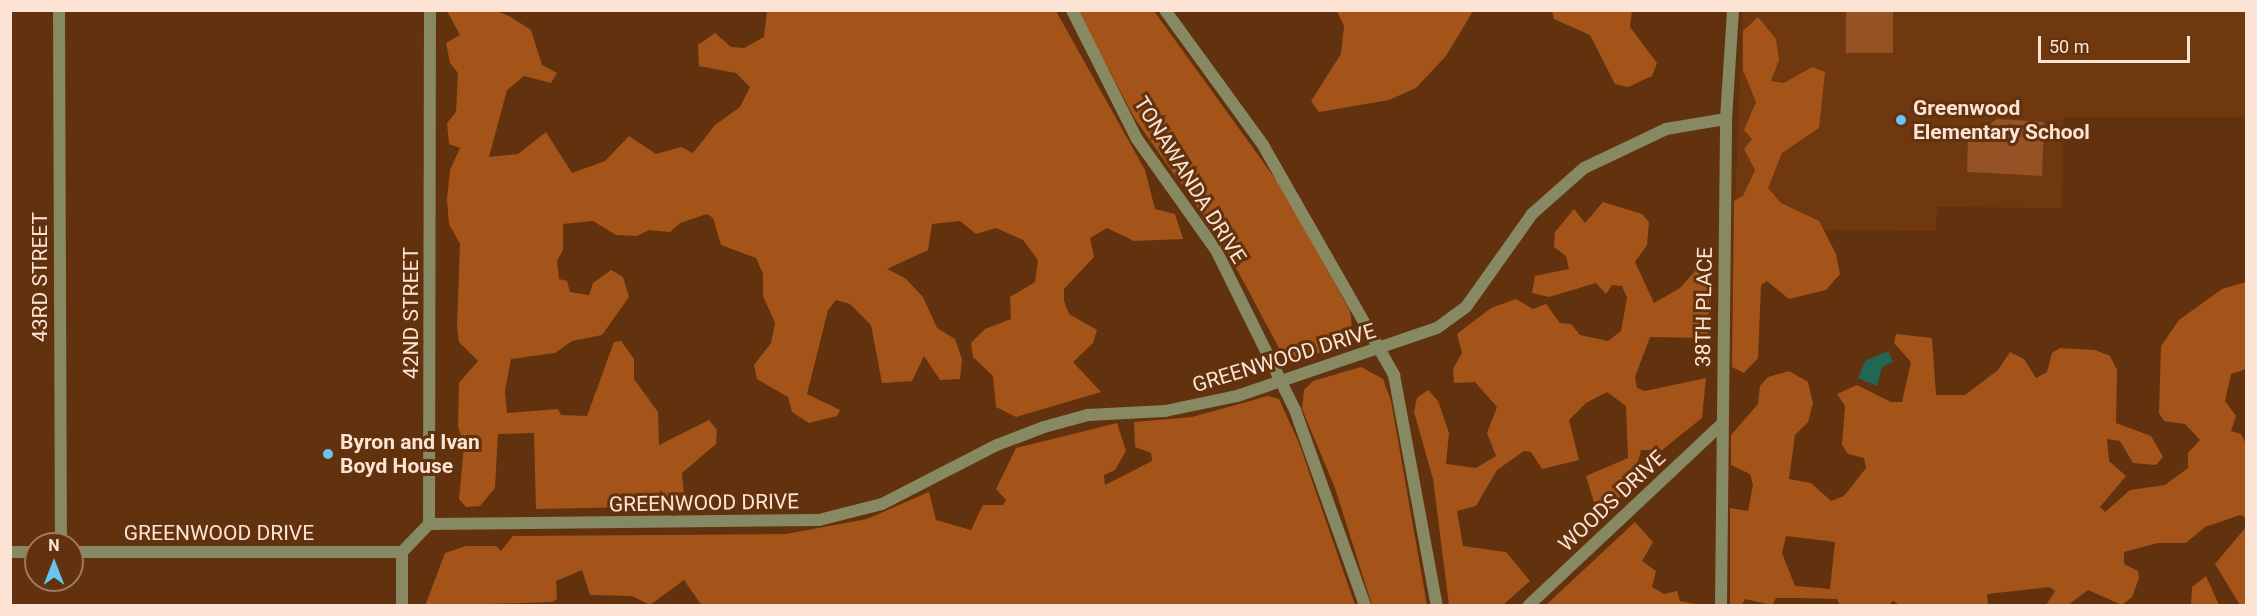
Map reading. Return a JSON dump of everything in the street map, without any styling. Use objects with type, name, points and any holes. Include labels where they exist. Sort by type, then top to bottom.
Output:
[{"type":"street","name":"43RD STREET","points":[[59,10],[61,532]]},
{"type":"street","name":"42ND STREET","points":[[429,524],[430,10]]},
{"type":"street","name":"TONAWANDA DRIVE","points":[[1072,10],[1137,139],[1216,250],[1280,379],[1365,606]]},
{"type":"street","points":[[1165,10],[1263,145],[1380,350],[1398,391],[1437,606]]},
{"type":"street","name":"38TH PLACE","points":[[1721,606],[1726,118],[1733,10]]},
{"type":"street","name":"GREENWOOD DRIVE","points":[[429,524],[819,520],[882,504],[976,454],[1044,427],[1088,415],[1201,406],[1280,379],[1380,350],[1427,333],[1466,307],[1532,214],[1584,168],[1666,129],[1726,118]]},
{"type":"street","name":"WOODS DRIVE","points":[[1528,606],[1722,424]]},
{"type":"street","points":[[402,606],[402,552],[429,524]]},
{"type":"street","name":"GREENWOOD DRIVE","points":[[84,552],[402,552]]},
{"type":"shaded area","points":[[447,11],[496,11],[509,16],[531,30],[542,65],[557,73],[551,83],[524,76],[507,90],[489,157],[518,154],[546,132],[572,173],[605,161],[629,136],[656,154],[681,147],[693,153],[715,125],[740,107],[750,87],[736,73],[699,66],[698,45],[715,33],[731,47],[744,48],[764,37],[767,11],[1056,11],[1145,170],[1155,209],[1175,214],[1183,239],[1134,241],[1107,228],[1090,238],[1094,257],[1064,289],[1064,301],[1069,314],[1097,330],[1093,343],[1073,362],[1101,392],[1016,417],[996,407],[993,376],[973,357],[971,343],[985,329],[1011,319],[1010,297],[1035,282],[1038,260],[1023,240],[996,228],[976,234],[960,221],[932,224],[928,250],[887,269],[905,278],[923,297],[937,328],[955,339],[962,359],[960,379],[940,380],[924,356],[912,381],[882,383],[871,325],[850,304],[836,300],[828,310],[807,394],[840,410],[837,416],[809,423],[792,412],[788,397],[757,379],[754,365],[771,343],[775,323],[763,296],[763,274],[756,258],[721,245],[713,218],[707,214],[680,223],[670,232],[649,230],[637,236],[616,235],[593,221],[563,224],[563,250],[557,261],[559,279],[567,281],[570,292],[589,295],[593,283],[611,270],[623,277],[629,297],[602,335],[572,341],[555,353],[511,359],[505,391],[507,413],[558,409],[561,415],[587,416],[614,342],[621,341],[634,359],[634,379],[658,412],[659,445],[709,420],[717,430],[716,444],[682,473],[685,506],[536,509],[534,433],[498,434],[495,488],[480,506],[466,507],[459,499],[464,445],[458,427],[459,383],[478,361],[459,342],[457,327],[460,244],[449,224],[447,199],[450,170],[460,148],[449,144],[447,123],[456,112],[458,73],[450,63],[446,43],[460,35]]},
{"type":"shaded area","points":[[1078,11],[1154,11],[1282,188],[1350,311],[1352,327],[1343,344],[1302,359],[1281,352],[1224,245],[1135,119]]},
{"type":"shaded area","points":[[1337,11],[1473,11],[1446,56],[1416,88],[1389,100],[1319,112],[1311,101],[1341,54],[1344,26]]},
{"type":"shaded area","points":[[1552,11],[1632,11],[1630,27],[1657,63],[1652,76],[1628,87],[1615,84],[1590,35],[1554,19]]},
{"type":"shaded area","name":"Greenwood Elementary School","points":[[1743,11],[2246,11],[2246,117],[2063,117],[2062,208],[1937,207],[1936,231],[1734,229]]},
{"type":"shaded area","points":[[1846,11],[1893,11],[1893,53],[1846,53]]},
{"type":"shaded area","points":[[1758,17],[1776,39],[1779,60],[1771,81],[1784,83],[1812,67],[1825,72],[1819,128],[1782,153],[1768,188],[1781,203],[1819,221],[1836,254],[1840,274],[1826,290],[1789,299],[1767,281],[1761,285],[1758,358],[1744,373],[1732,367],[1734,201],[1743,196],[1755,170],[1744,149],[1752,139],[1744,130],[1756,102],[1743,70],[1743,31]]},
{"type":"shaded area","points":[[1997,119],[2044,122],[2042,176],[1967,172],[1968,139]]},
{"type":"shaded area","points":[[1603,202],[1642,214],[1649,222],[1647,245],[1635,262],[1654,303],[1680,288],[1697,269],[1710,269],[1708,338],[1650,337],[1635,377],[1637,388],[1645,391],[1706,378],[1702,418],[1662,450],[1641,450],[1632,485],[1608,508],[1596,509],[1586,476],[1628,458],[1626,406],[1607,392],[1586,403],[1569,420],[1579,460],[1542,469],[1531,452],[1524,451],[1497,470],[1476,506],[1457,511],[1463,546],[1506,552],[1530,581],[1503,605],[1449,605],[1433,479],[1414,412],[1417,398],[1428,390],[1438,401],[1449,433],[1446,464],[1476,468],[1496,456],[1487,433],[1497,407],[1475,382],[1454,383],[1453,369],[1462,353],[1457,334],[1491,308],[1516,299],[1533,309],[1546,304],[1560,323],[1571,324],[1580,335],[1608,341],[1621,331],[1627,298],[1622,286],[1612,285],[1606,294],[1596,283],[1549,297],[1532,293],[1535,276],[1569,269],[1566,256],[1554,247],[1555,232],[1574,209],[1585,223]]},
{"type":"shaded area","points":[[2246,282],[2246,369],[2231,374],[2225,401],[2236,416],[2231,431],[2241,434],[2246,444],[2246,518],[2240,515],[2205,527],[2186,543],[2158,543],[2124,552],[2124,564],[2138,571],[2139,578],[2132,597],[2122,605],[2088,590],[2068,605],[2046,605],[2055,591],[2049,587],[1987,594],[1988,605],[1902,606],[1893,601],[1889,605],[1840,606],[1837,599],[1776,598],[1772,605],[1745,599],[1742,605],[1730,605],[1730,508],[1748,511],[1753,485],[1750,474],[1731,465],[1731,435],[1758,404],[1760,386],[1768,377],[1789,371],[1808,382],[1813,403],[1808,422],[1795,435],[1789,479],[1811,483],[1831,501],[1844,496],[1866,468],[1864,458],[1848,454],[1842,445],[1845,406],[1837,394],[1857,385],[1891,402],[1902,402],[1911,362],[1894,343],[1896,334],[1932,338],[1936,395],[1965,395],[1998,370],[2010,352],[2024,359],[2036,378],[2047,372],[2052,353],[2060,348],[2095,350],[2110,356],[2117,370],[2116,423],[2151,436],[2163,457],[2156,465],[2133,463],[2120,441],[2107,439],[2109,461],[2126,476],[2100,507],[2105,512],[2130,490],[2165,485],[2188,468],[2188,453],[2200,440],[2185,424],[2164,421],[2159,413],[2161,346],[2179,320],[2222,289]],"holes":[[[1786,536],[1835,542],[1830,589],[1795,586],[1782,553]]]},
{"type":"shaded area","points":[[1361,367],[1383,379],[1391,401],[1427,605],[1372,605],[1335,488],[1302,409],[1304,390],[1313,381]]},
{"type":"shaded area","points":[[1268,396],[1279,399],[1299,443],[1355,605],[702,606],[684,580],[650,605],[632,596],[590,595],[582,570],[556,581],[557,599],[552,602],[425,606],[445,553],[466,546],[496,546],[501,551],[513,536],[786,534],[867,519],[929,492],[936,520],[971,530],[983,505],[1003,505],[1006,500],[996,489],[1016,448],[1117,423],[1126,451],[1115,470],[1104,475],[1105,485],[1152,461],[1151,453],[1135,447],[1134,422],[1192,417]]},
{"type":"shaded area","points":[[1635,522],[1653,542],[1642,561],[1656,571],[1652,587],[1664,594],[1677,591],[1680,601],[1701,605],[1547,604]]},
{"type":"shaded area","points":[[2246,527],[2246,605],[2240,605],[2215,564]]},
{"type":"shaded area","points":[[2206,576],[2219,605],[2191,605],[2192,587]]},
{"type":"water","points":[[1888,351],[1893,362],[1882,367],[1877,386],[1858,378],[1865,361]]},
{"type":"place","name":"Greenwood Elementary School","points":[[1901,120]]},
{"type":"place","name":"Byron and Ivan Boyd House","points":[[328,454]]}]
